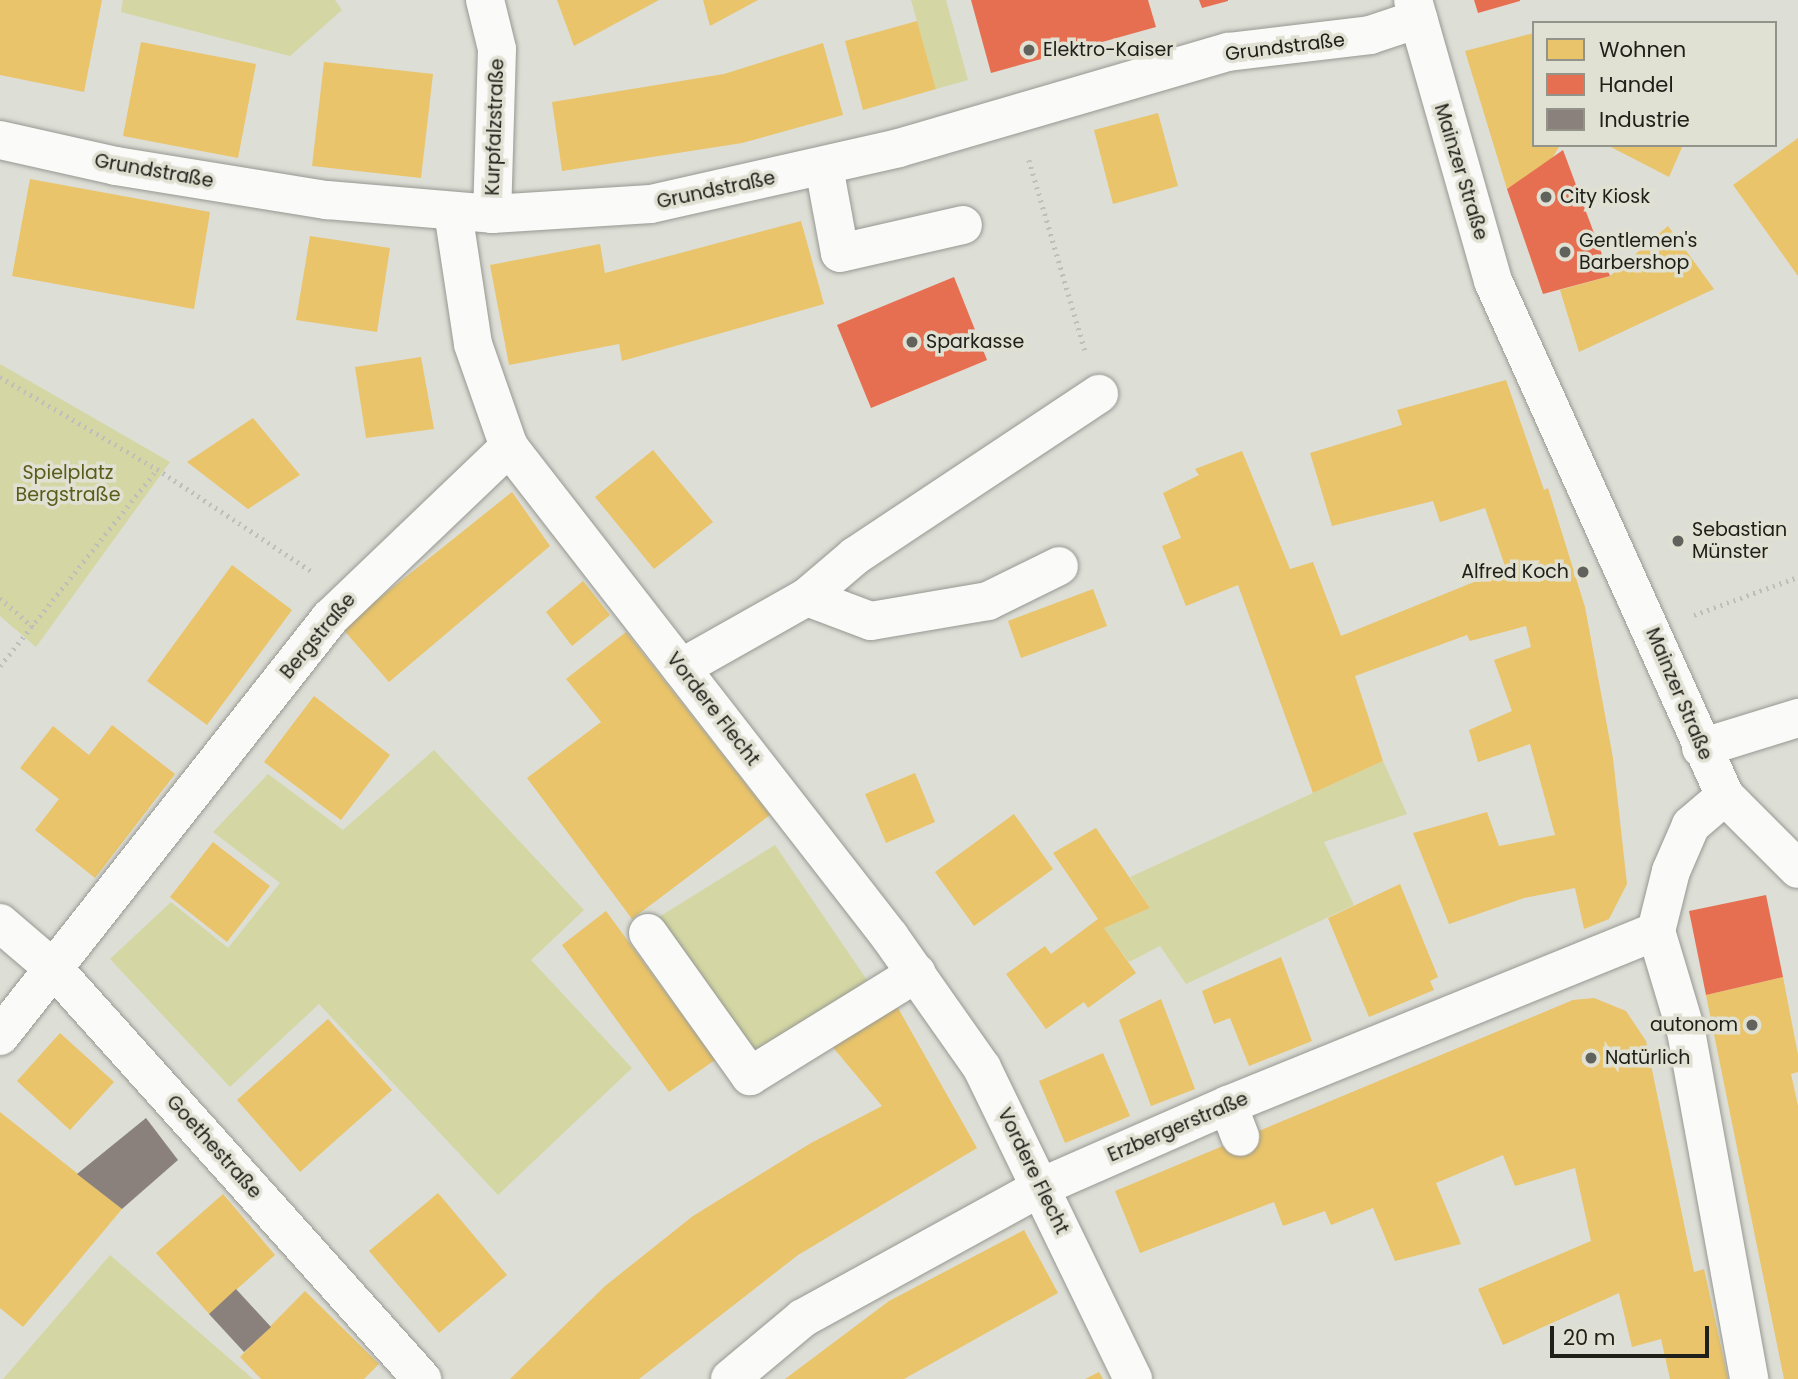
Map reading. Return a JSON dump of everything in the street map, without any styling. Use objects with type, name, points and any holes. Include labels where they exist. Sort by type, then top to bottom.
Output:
[{"type":"street","name":"Kurpfalzstraße","points":[[485,0],[497,49],[492,214]]},
{"type":"street","name":"Grundstraße","points":[[0,140],[130,169],[327,200],[492,214],[651,204],[824,167],[1015,117],[1228,52],[1370,35],[1415,10]]},
{"type":"street","name":"Mainzer Straße","points":[[1415,10],[1493,281],[1651,629],[1701,748],[1725,796],[1798,869]]},
{"type":"street","points":[[824,167],[840,253],[963,225]]},
{"type":"street","points":[[453,212],[473,344],[509,447]]},
{"type":"street","points":[[681,668],[807,597],[855,556],[1099,394]]},
{"type":"street","name":"Bergstraße","points":[[0,1036],[350,597],[509,447]]},
{"type":"street","name":"Vordere Flecht","points":[[509,447],[917,973],[982,1068],[1133,1379]]},
{"type":"street","points":[[807,597],[871,621],[988,601],[1059,566]]},
{"type":"street","points":[[1701,748],[1798,718]]},
{"type":"street","points":[[1725,796],[1691,825],[1671,871],[1656,931],[1685,1031],[1749,1379]]},
{"type":"street","name":"Goethestraße","points":[[0,923],[55,970],[422,1379]]},
{"type":"street","name":"Erzbergerstraße","points":[[730,1379],[803,1318],[1041,1187],[1234,1121],[1656,931]]},
{"type":"street","points":[[648,933],[750,1076],[917,973]]},
{"type":"path","points":[[1034,178],[1099,394]]},
{"type":"path","points":[[0,377],[157,468],[350,597]]},
{"type":"path","points":[[0,666],[34,628],[157,468]]},
{"type":"path","points":[[1651,629],[1798,577]]},
{"type":"path","points":[[0,598],[34,628]]},
{"type":"green space","points":[[123,0],[335,0],[342,10],[290,56],[121,12]]},
{"type":"green space","points":[[911,0],[946,0],[968,80],[936,89]]},
{"type":"green space","name":"Spielplatz Bergstraße","points":[[0,364],[170,462],[36,647],[0,616]]},
{"type":"green space","points":[[434,750],[584,910],[531,960],[632,1068],[498,1195],[319,1004],[230,1087],[110,959],[171,902],[228,948],[280,883],[213,832],[268,774],[343,830]]},
{"type":"green space","points":[[1383,761],[1407,814],[1324,842],[1354,905],[1186,984],[1160,946],[1129,962],[1104,928],[1150,908],[1130,877]]},
{"type":"green space","points":[[775,845],[867,980],[751,1062],[651,922]]},
{"type":"green space","points":[[110,1255],[253,1379],[3,1379]]},
{"type":"building: Wohnen","points":[[0,0],[102,0],[84,92],[0,75]]},
{"type":"building: Wohnen","points":[[557,0],[659,0],[574,46]]},
{"type":"building: Wohnen","points":[[703,0],[758,0],[710,26]]},
{"type":"building: Wohnen","points":[[917,21],[936,89],[863,110],[845,41]]},
{"type":"building: Wohnen","points":[[1532,34],[1532,147],[1559,147],[1550,162],[1507,189],[1465,51]]},
{"type":"building: Wohnen","points":[[141,42],[256,64],[238,158],[123,136]]},
{"type":"building: Wohnen","points":[[823,43],[843,115],[742,143],[562,171],[552,102],[724,74]]},
{"type":"building: Wohnen","points":[[324,62],[433,74],[421,178],[312,166]]},
{"type":"building: Wohnen","points":[[1158,113],[1178,186],[1113,204],[1094,130]]},
{"type":"building: Wohnen","points":[[1798,138],[1798,276],[1733,185]]},
{"type":"building: Wohnen","points":[[1611,147],[1682,147],[1669,177]]},
{"type":"building: Wohnen","points":[[30,179],[210,212],[194,309],[12,276]]},
{"type":"building: Wohnen","points":[[801,221],[824,304],[622,361],[619,344],[509,365],[490,265],[600,244],[605,273]]},
{"type":"building: Wohnen","points":[[1668,226],[1714,289],[1579,352],[1560,290],[1610,276]]},
{"type":"building: Wohnen","points":[[310,236],[390,248],[377,332],[296,320]]},
{"type":"building: Wohnen","points":[[421,357],[434,429],[366,438],[355,367]]},
{"type":"building: Wohnen","points":[[1506,380],[1544,490],[1548,488],[1585,607],[1613,758],[1627,884],[1609,919],[1584,929],[1575,888],[1524,898],[1449,924],[1413,833],[1487,812],[1499,846],[1555,835],[1530,744],[1478,762],[1469,730],[1512,711],[1494,660],[1531,647],[1526,626],[1470,641],[1467,635],[1355,676],[1383,761],[1313,793],[1238,585],[1186,606],[1162,546],[1181,538],[1163,493],[1199,475],[1195,469],[1242,451],[1290,569],[1313,562],[1341,636],[1506,569],[1485,508],[1440,522],[1433,501],[1332,526],[1310,453],[1402,425],[1397,410]]},
{"type":"building: Wohnen","points":[[253,418],[300,475],[248,509],[187,462]]},
{"type":"building: Wohnen","points":[[653,450],[713,522],[654,569],[595,497]]},
{"type":"building: Wohnen","points":[[512,492],[550,546],[389,682],[342,628]]},
{"type":"building: Wohnen","points":[[232,565],[292,610],[207,725],[147,681]]},
{"type":"building: Wohnen","points":[[583,581],[610,615],[572,646],[546,612]]},
{"type":"building: Wohnen","points":[[1093,589],[1107,626],[1021,658],[1008,621]]},
{"type":"building: Wohnen","points":[[626,632],[770,815],[632,919],[527,778],[601,722],[566,679]]},
{"type":"building: Wohnen","points":[[314,696],[390,755],[341,820],[264,762]]},
{"type":"building: Wohnen","points":[[112,725],[175,774],[95,878],[35,830],[59,799],[20,768],[53,726],[89,755]]},
{"type":"building: Wohnen","points":[[915,773],[935,822],[886,843],[865,794]]},
{"type":"building: Wohnen","points":[[1014,814],[1053,869],[974,926],[935,872]]},
{"type":"building: Wohnen","points":[[1096,828],[1150,908],[1104,928],[1136,973],[1088,1008],[1084,1002],[1046,1029],[1006,974],[1045,946],[1051,954],[1098,919],[1053,853]]},
{"type":"building: Wohnen","points":[[213,842],[270,886],[227,942],[170,897]]},
{"type":"building: Wohnen","points":[[1400,884],[1438,977],[1430,981],[1434,990],[1369,1017],[1328,918]]},
{"type":"building: Wohnen","points":[[606,911],[715,1060],[669,1092],[562,945]]},
{"type":"building: Wohnen","points":[[1281,957],[1312,1041],[1249,1066],[1230,1018],[1214,1024],[1202,991]]},
{"type":"building: Wohnen","points":[[1783,977],[1798,1055],[1798,1072],[1791,1074],[1798,1106],[1798,1379],[1784,1379],[1706,995]]},
{"type":"building: Wohnen","points":[[1594,998],[1626,1011],[1646,1041],[1694,1272],[1704,1269],[1728,1379],[1670,1379],[1661,1339],[1632,1347],[1619,1293],[1503,1345],[1478,1289],[1591,1241],[1575,1168],[1515,1186],[1503,1155],[1436,1183],[1461,1244],[1395,1261],[1373,1208],[1331,1225],[1325,1211],[1283,1226],[1274,1202],[1140,1253],[1115,1191],[1573,1000]]},
{"type":"building: Wohnen","points":[[1161,999],[1195,1089],[1151,1106],[1119,1020]]},
{"type":"building: Wohnen","points":[[894,1001],[977,1148],[798,1255],[639,1379],[510,1379],[605,1286],[693,1216],[811,1143],[882,1106],[826,1039]]},
{"type":"building: Wohnen","points":[[328,1019],[392,1090],[300,1172],[237,1100]]},
{"type":"building: Wohnen","points":[[60,1033],[114,1082],[70,1130],[17,1081]]},
{"type":"building: Wohnen","points":[[1103,1053],[1130,1116],[1065,1143],[1039,1081]]},
{"type":"building: Wohnen","points":[[0,1112],[122,1209],[23,1327],[0,1308]]},
{"type":"building: Wohnen","points":[[438,1193],[507,1275],[439,1333],[369,1251]]},
{"type":"building: Wohnen","points":[[223,1194],[275,1255],[209,1314],[156,1253]]},
{"type":"building: Wohnen","points":[[1024,1230],[1058,1293],[904,1379],[785,1379],[889,1301]]},
{"type":"building: Wohnen","points":[[305,1291],[379,1364],[364,1379],[261,1379],[240,1357]]},
{"type":"building: Wohnen","points":[[1099,1372],[1103,1379],[1085,1379]]},
{"type":"building: Handel","name":"Elektro-Kaiser","points":[[971,0],[1148,0],[1156,27],[991,73]]},
{"type":"building: Handel","points":[[1199,0],[1228,0],[1228,1],[1202,8]]},
{"type":"building: Handel","points":[[1474,0],[1520,0],[1520,1],[1478,13]]},
{"type":"building: Handel","points":[[1563,150],[1610,276],[1543,294],[1507,189]]},
{"type":"building: Handel","name":"Sparkasse","points":[[954,277],[987,360],[871,408],[837,325]]},
{"type":"building: Handel","points":[[1766,895],[1783,977],[1706,995],[1689,911]]},
{"type":"building: Industrie","points":[[146,1118],[178,1160],[122,1209],[77,1174]]},
{"type":"building: Industrie","points":[[236,1289],[271,1327],[244,1352],[209,1314]]},
{"type":"place","name":"Elektro-Kaiser","points":[[1029,50]]},
{"type":"place","name":"City Kiosk","points":[[1546,197]]},
{"type":"place","name":"Gentlemen's Barbershop","points":[[1565,252]]},
{"type":"place","name":"Sparkasse","points":[[912,342]]},
{"type":"place","name":"Sebastian Münster","points":[[1678,541]]},
{"type":"place","name":"Alfred Koch","points":[[1583,572]]},
{"type":"place","name":"autonom","points":[[1752,1025]]},
{"type":"place","name":"Natürlich","points":[[1591,1058]]}]
